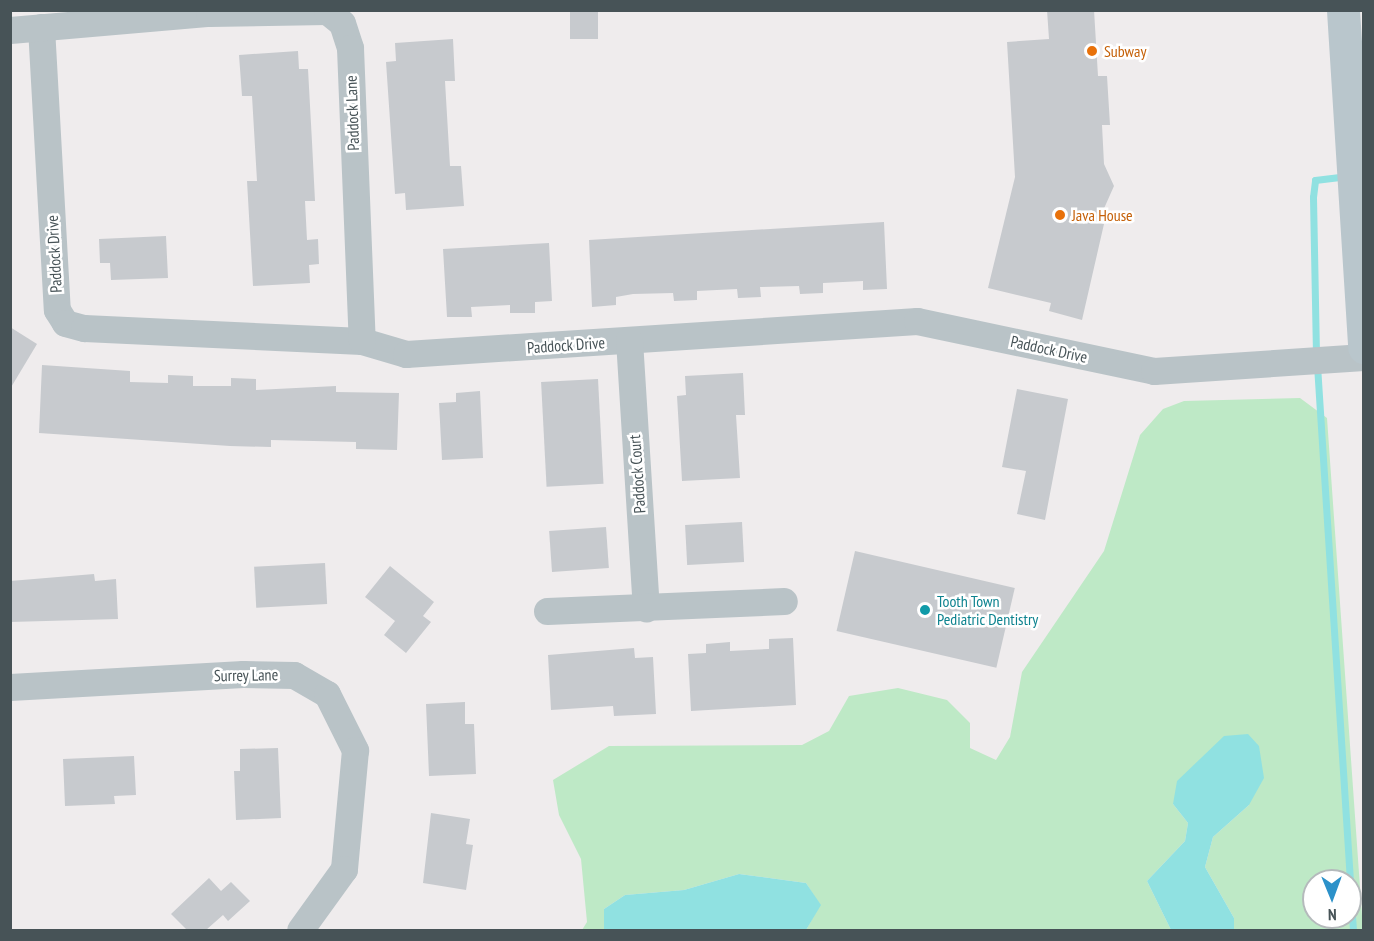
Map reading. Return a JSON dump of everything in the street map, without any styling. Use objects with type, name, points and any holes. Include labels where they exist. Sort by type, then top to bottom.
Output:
[{"type":"main road","points":[[1343,10],[1364,347]]},
{"type":"street","name":"Paddock Lane","points":[[10,30],[209,12],[327,11],[342,23],[350,48],[362,341]]},
{"type":"street","name":"Paddock Drive","points":[[42,27],[57,310],[65,323],[362,341],[406,354],[917,321],[1154,371],[1364,357]]},
{"type":"street","name":"Paddock Court","points":[[629,340],[646,608]]},
{"type":"street","points":[[547,611],[784,601]]},
{"type":"street","name":"Surrey Lane","points":[[10,687],[243,674],[294,675],[327,694],[355,750],[344,869],[300,930]]},
{"type":"green space","points":[[1300,398],[1327,418],[1359,869],[1302,869],[1302,929],[1362,929],[1362,916],[1363,930],[1234,930],[1234,918],[1205,867],[1213,837],[1249,805],[1173,804],[1188,823],[1185,841],[1147,881],[1171,930],[806,930],[820,905],[806,883],[739,874],[684,890],[625,895],[604,909],[604,930],[582,930],[587,922],[581,859],[559,815],[553,780],[609,746],[802,745],[829,731],[849,696],[898,688],[947,700],[970,723],[970,748],[996,760],[1010,737],[1022,672],[1104,551],[1140,435],[1163,409],[1184,401]]},
{"type":"water","points":[[1248,734],[1259,746],[1264,778],[1249,805],[1213,837],[1205,867],[1234,918],[1234,930],[1171,930],[1147,881],[1185,841],[1188,823],[1173,804],[1177,781],[1224,736]]},
{"type":"water","points":[[739,874],[806,883],[821,905],[806,930],[604,930],[604,909],[625,895],[684,890]]},
{"type":"building","points":[[570,10],[598,10],[598,39],[570,39]]},
{"type":"building","points":[[1047,10],[1094,10],[1098,76],[1107,76],[1110,125],[1102,125],[1104,164],[1114,186],[1098,222],[1104,224],[1082,320],[1049,311],[1051,303],[988,288],[1015,177],[1007,42],[1049,39]]},
{"type":"building","points":[[453,39],[455,81],[445,81],[450,166],[461,166],[464,206],[406,210],[405,193],[395,194],[386,62],[396,61],[395,43]]},
{"type":"building","points":[[298,51],[299,69],[308,69],[315,201],[305,201],[307,240],[318,239],[319,264],[309,265],[310,283],[253,286],[247,181],[257,181],[252,96],[242,96],[239,55]]},
{"type":"building","points":[[884,222],[887,289],[863,290],[863,281],[823,283],[823,293],[800,294],[799,286],[760,287],[761,297],[738,298],[737,289],[697,291],[697,300],[674,301],[673,293],[633,294],[616,297],[616,305],[592,307],[589,240]]},
{"type":"building","points":[[166,236],[168,278],[111,280],[110,263],[100,263],[99,239]]},
{"type":"building","points":[[549,243],[552,301],[535,302],[535,313],[510,313],[510,305],[471,307],[472,317],[447,317],[443,249]]},
{"type":"building","points":[[10,327],[37,344],[10,389]]},
{"type":"building","points":[[42,365],[130,371],[130,382],[168,383],[168,375],[193,376],[193,386],[231,386],[231,378],[256,379],[256,390],[336,386],[336,392],[399,393],[397,450],[356,449],[356,442],[271,440],[271,447],[230,446],[39,433]]},
{"type":"building","points":[[743,373],[745,415],[736,415],[740,478],[682,481],[677,396],[686,395],[685,376]]},
{"type":"building","points":[[598,379],[603,484],[547,487],[541,382]]},
{"type":"building","points":[[1017,389],[1068,399],[1045,520],[1017,514],[1026,471],[1002,467]]},
{"type":"building","points":[[480,391],[483,458],[442,460],[439,403],[456,402],[456,393]]},
{"type":"building","points":[[742,522],[744,562],[687,565],[685,525]]},
{"type":"building","points":[[606,527],[609,568],[552,572],[549,531]]},
{"type":"building","name":"Tooth Town Pediatric Dentistry","points":[[855,551],[1015,588],[996,668],[837,631]]},
{"type":"building","points":[[325,563],[327,604],[256,608],[254,567]]},
{"type":"building","points":[[390,566],[434,602],[423,616],[431,622],[406,653],[384,635],[395,621],[365,597]]},
{"type":"building","points":[[94,574],[95,581],[116,579],[118,619],[10,622],[10,581]]},
{"type":"building","points":[[793,638],[796,705],[691,711],[688,654],[706,653],[706,644],[730,642],[730,651],[769,649],[769,639]]},
{"type":"building","points":[[634,648],[635,658],[653,657],[656,714],[614,716],[613,706],[551,710],[548,655]]},
{"type":"building","points":[[465,702],[465,724],[474,724],[476,774],[429,776],[426,704]]},
{"type":"building","points":[[278,748],[281,818],[236,820],[234,771],[240,771],[240,749]]},
{"type":"building","points":[[134,756],[136,795],[114,796],[115,804],[65,806],[63,759]]},
{"type":"building","points":[[431,813],[470,819],[466,844],[473,845],[466,890],[423,883]]},
{"type":"building","points":[[209,878],[221,891],[231,882],[250,901],[228,921],[223,915],[206,930],[187,930],[171,914]]},
{"type":"waterway","points":[[1316,354],[1313,197],[1315,180],[1346,176]]},
{"type":"waterway","points":[[1317,365],[1349,869]]},
{"type":"place","name":"Subway","points":[[1092,51]]},
{"type":"place","name":"Java House","points":[[1060,215]]},
{"type":"place","name":"Tooth Town Pediatric Dentistry","points":[[925,610]]}]
